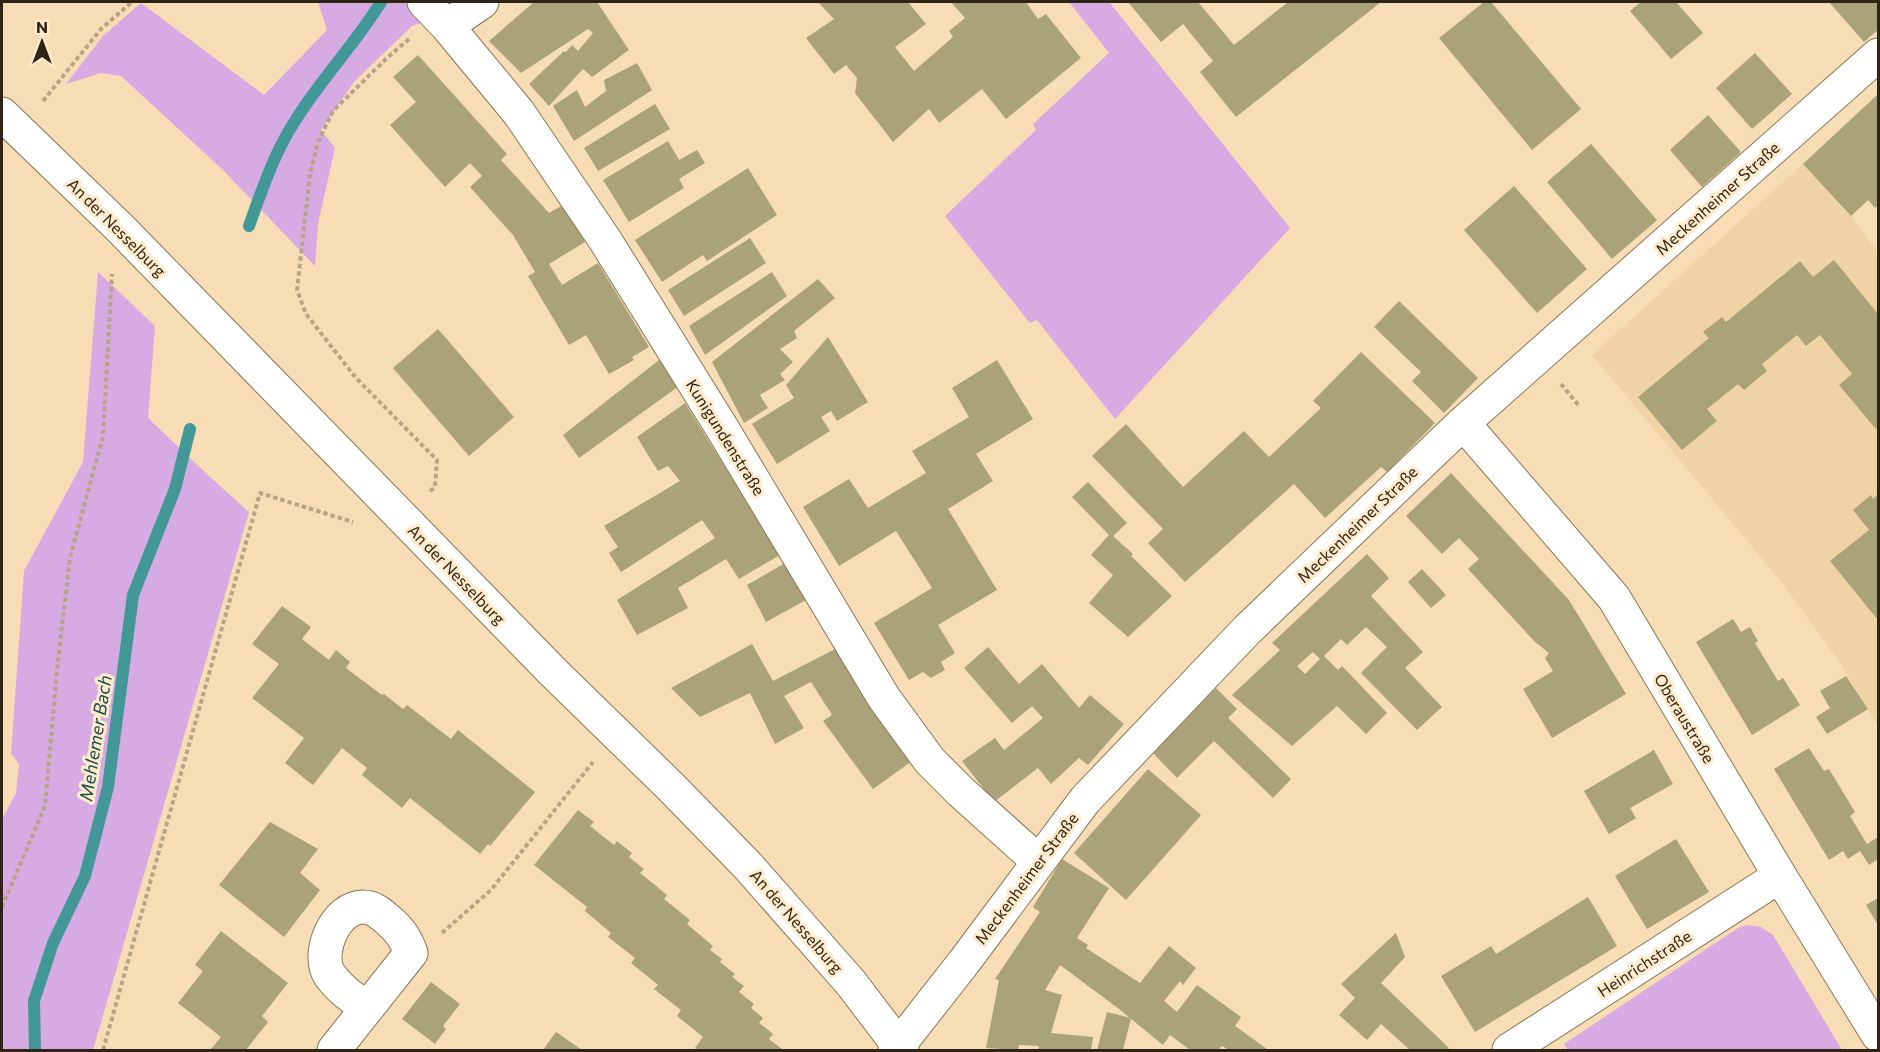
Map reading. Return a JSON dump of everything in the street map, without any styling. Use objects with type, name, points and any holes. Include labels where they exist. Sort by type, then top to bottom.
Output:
[{"type":"street","points":[[436,14],[482,2]]},
{"type":"street","name":"Kunigundenstraße","points":[[436,14],[519,113],[605,240],[722,428],[884,698],[930,761],[1038,861]]},
{"type":"street","name":"Meckenheimer Straße","points":[[899,1049],[1085,800],[1247,630],[1462,423],[1878,55]]},
{"type":"street","name":"An der Nesselburg","points":[[11,122],[120,229],[553,672],[687,802],[786,908],[851,983],[899,1049]]},
{"type":"street","name":"Oberaustraße","points":[[1462,423],[1614,598],[1878,1035]]},
{"type":"street","name":"Heinrichstraße","points":[[1509,1050],[1780,876]]},
{"type":"street","points":[[334,1050],[411,953],[406,939],[398,928],[376,910],[364,907],[352,909],[338,922],[328,937],[324,955],[328,973],[344,992],[367,1008]]},
{"type":"path","points":[[11,122],[101,29],[132,2]]},
{"type":"path","points":[[103,1050],[260,493],[359,524],[396,511],[435,487],[437,460],[356,378],[306,314],[297,290],[310,174],[318,142],[333,111],[436,14]]},
{"type":"path","points":[[2,907],[45,806],[57,660],[70,558],[103,436],[113,264],[120,229]]},
{"type":"path","points":[[411,953],[438,936],[491,890],[616,732]]},
{"type":"shaded area","points":[[318,2],[467,2],[460,8],[412,26],[354,82],[321,130],[335,148],[318,224],[315,266],[223,170],[121,76],[101,73],[66,84],[103,36],[141,3],[264,95],[327,30]]},
{"type":"shaded area","points":[[1069,2],[1109,2],[1290,228],[1115,419],[1037,320],[1030,323],[945,216],[1036,130],[1033,124],[1109,53]]},
{"type":"shaded area","points":[[1803,164],[1851,216],[1878,252],[1878,726],[1840,663],[1783,584],[1592,355]]},
{"type":"shaded area","points":[[98,272],[155,326],[148,418],[249,512],[93,1050],[2,1050],[2,819],[16,793],[19,764],[11,753],[24,571],[83,462]]},
{"type":"shaded area","points":[[1748,925],[1761,927],[1773,935],[1842,1050],[1568,1050],[1564,1044],[1738,928]]},
{"type":"building","points":[[534,2],[597,2],[629,50],[592,77],[583,69],[549,106],[529,84],[572,45],[578,51],[593,33],[588,29],[521,73],[489,41]]},
{"type":"building","points":[[818,2],[908,2],[926,24],[895,47],[914,71],[953,37],[949,31],[965,18],[951,2],[1026,2],[1038,19],[1046,14],[1081,58],[1006,119],[982,89],[939,123],[929,109],[893,142],[855,93],[857,78],[846,65],[834,74],[806,38],[834,19]]},
{"type":"building","points":[[1128,2],[1198,2],[1234,45],[1288,2],[1381,2],[1236,117],[1200,72],[1213,61],[1183,24],[1161,42]]},
{"type":"building","points":[[1484,2],[1491,2],[1581,109],[1532,150],[1439,38]]},
{"type":"building","points":[[1641,2],[1676,2],[1703,33],[1671,59],[1630,11]]},
{"type":"building","points":[[1829,2],[1878,2],[1878,30],[1864,42]]},
{"type":"building","points":[[1755,53],[1792,94],[1752,129],[1716,88]]},
{"type":"building","points":[[418,55],[507,154],[501,160],[549,213],[563,205],[585,242],[549,264],[562,285],[598,263],[649,347],[632,357],[634,360],[609,374],[586,335],[569,345],[528,276],[535,272],[513,235],[470,187],[482,176],[470,163],[445,187],[390,125],[416,102],[393,77]]},
{"type":"building","points":[[637,63],[652,90],[574,141],[553,106],[577,90],[585,107],[606,91],[604,80]]},
{"type":"building","points":[[1878,94],[1878,205],[1875,208],[1868,200],[1851,216],[1803,164]]},
{"type":"building","points":[[655,104],[670,129],[598,171],[584,148]]},
{"type":"building","points":[[1708,115],[1741,152],[1702,187],[1670,150]]},
{"type":"building","points":[[668,141],[679,160],[697,150],[705,163],[679,179],[684,188],[629,222],[603,180]]},
{"type":"building","points":[[1591,144],[1657,220],[1612,259],[1547,182]]},
{"type":"building","points":[[748,168],[777,215],[707,261],[703,255],[662,282],[635,240]]},
{"type":"building","points":[[1514,186],[1587,269],[1537,313],[1464,230]]},
{"type":"building","points":[[750,238],[766,263],[684,316],[668,290]]},
{"type":"building","points":[[1834,260],[1878,314],[1878,427],[1876,429],[1839,385],[1852,374],[1820,335],[1806,346],[1797,335],[1762,364],[1767,371],[1744,390],[1738,384],[1707,409],[1717,421],[1682,450],[1638,397],[1709,338],[1703,332],[1722,317],[1726,322],[1800,261],[1813,277]]},
{"type":"building","points":[[772,272],[787,296],[705,355],[689,326]]},
{"type":"building","points":[[818,279],[835,298],[794,331],[797,338],[780,349],[793,362],[780,374],[785,380],[760,395],[768,408],[744,423],[712,362]]},
{"type":"building","points":[[1399,301],[1478,378],[1444,413],[1412,381],[1421,372],[1374,327]]},
{"type":"building","points":[[438,329],[514,417],[469,456],[393,368]]},
{"type":"building","points":[[828,337],[868,402],[837,421],[831,411],[821,417],[830,431],[777,464],[752,424],[794,398],[786,385]]},
{"type":"building","points":[[1361,352],[1435,423],[1387,472],[1381,467],[1325,518],[1294,484],[1185,582],[1148,543],[1163,529],[1092,456],[1126,424],[1183,487],[1244,431],[1269,457],[1321,408],[1313,401]]},
{"type":"building","points":[[663,357],[679,386],[579,458],[563,435]]},
{"type":"building","points":[[997,360],[1033,419],[976,454],[993,481],[948,509],[997,590],[938,625],[955,653],[941,662],[945,670],[931,678],[923,672],[909,680],[874,623],[932,588],[896,531],[839,566],[803,507],[849,479],[868,508],[926,473],[912,451],[969,417],[952,388]]},
{"type":"building","points":[[685,403],[780,555],[739,579],[726,559],[678,588],[688,608],[637,635],[617,600],[715,538],[702,520],[621,572],[609,553],[618,547],[604,526],[680,481],[668,466],[658,471],[637,437]]},
{"type":"building","points":[[1451,473],[1569,600],[1626,694],[1552,738],[1523,689],[1553,671],[1545,658],[1549,653],[1535,642],[1468,569],[1479,559],[1459,538],[1442,554],[1406,516]]},
{"type":"building","points":[[1088,482],[1127,523],[1113,536],[1172,596],[1128,637],[1089,603],[1113,575],[1091,555],[1109,535],[1072,497]]},
{"type":"building","points":[[1878,494],[1878,620],[1830,561],[1869,530],[1853,510],[1871,495],[1873,499]]},
{"type":"building","points":[[1367,554],[1389,578],[1371,596],[1423,652],[1405,668],[1442,707],[1417,730],[1361,673],[1387,647],[1366,627],[1347,645],[1341,639],[1324,656],[1338,670],[1342,666],[1387,713],[1366,734],[1337,706],[1292,746],[1232,695],[1280,650],[1272,643]],"holes":[[[1313,652],[1320,659],[1305,674],[1297,666]]]},
{"type":"building","points":[[785,563],[806,600],[766,622],[747,585]]},
{"type":"building","points":[[1422,569],[1446,595],[1431,608],[1408,582]]},
{"type":"building","points":[[282,606],[311,627],[302,639],[329,660],[336,650],[350,662],[346,668],[382,695],[384,694],[403,709],[407,705],[451,739],[458,730],[535,792],[490,846],[488,844],[480,854],[410,798],[402,808],[362,775],[367,768],[342,748],[313,785],[285,763],[304,738],[252,698],[279,664],[252,644]]},
{"type":"building","points":[[1733,619],[1741,632],[1750,627],[1758,641],[1755,643],[1778,681],[1783,678],[1800,705],[1752,735],[1696,642]]},
{"type":"building","points":[[752,644],[773,681],[839,647],[919,756],[873,789],[823,721],[832,715],[811,682],[784,696],[804,728],[775,744],[750,693],[700,717],[671,688]]},
{"type":"building","points":[[988,647],[1019,684],[1042,664],[1079,708],[1090,695],[1124,724],[1088,765],[1079,758],[1051,784],[1038,768],[994,802],[962,761],[995,738],[1004,750],[1043,718],[1032,706],[1012,723],[964,668]]},
{"type":"building","points":[[1846,676],[1868,709],[1827,734],[1816,717],[1830,708],[1820,691]]},
{"type":"building","points":[[1216,688],[1237,709],[1228,718],[1291,779],[1273,798],[1214,741],[1177,778],[1153,753]]},
{"type":"building","points":[[1809,748],[1824,771],[1829,769],[1855,812],[1850,816],[1867,844],[1878,837],[1878,859],[1869,865],[1860,851],[1848,859],[1843,851],[1829,860],[1774,769]]},
{"type":"building","points":[[1654,750],[1673,784],[1630,808],[1636,818],[1609,834],[1584,791]]},
{"type":"building","points":[[1148,769],[1201,815],[1126,900],[1074,853]]},
{"type":"building","points":[[578,810],[594,822],[590,826],[614,845],[617,841],[632,853],[629,857],[644,869],[640,873],[667,895],[664,899],[690,920],[687,924],[713,946],[710,950],[722,959],[720,962],[735,974],[732,977],[744,986],[739,992],[754,1004],[751,1008],[763,1018],[759,1023],[773,1034],[769,1039],[782,1049],[699,1050],[695,1048],[703,1037],[677,1016],[681,1010],[654,989],[658,985],[631,963],[635,958],[608,937],[611,933],[585,911],[587,907],[534,865]]},
{"type":"building","points":[[270,822],[318,849],[300,873],[320,890],[284,937],[219,885]]},
{"type":"building","points":[[1676,839],[1709,892],[1647,929],[1615,876]]},
{"type":"building","points":[[1062,859],[1109,888],[1077,938],[1088,945],[1086,948],[1140,983],[1169,946],[1196,968],[1183,985],[1180,981],[1164,1001],[1177,1012],[1197,985],[1241,1017],[1235,1026],[1267,1049],[1229,1050],[1222,1046],[1218,1050],[1190,1050],[1170,1035],[1163,1045],[1060,965],[1045,990],[1062,995],[1051,1033],[1093,1037],[1091,1050],[1038,1050],[1039,1046],[1019,1045],[1018,1050],[986,1048],[999,980],[995,979],[1040,912],[1033,907]]},
{"type":"building","points":[[1588,897],[1617,946],[1475,1032],[1441,976],[1491,946],[1496,954]]},
{"type":"building","points":[[1878,898],[1878,925],[1866,905]]},
{"type":"building","points":[[221,931],[288,983],[262,1016],[268,1022],[246,1050],[210,1050],[221,1037],[178,1003],[203,971],[195,965]]},
{"type":"building","points":[[1396,933],[1405,957],[1381,983],[1449,1048],[1446,1050],[1410,1050],[1381,1024],[1367,1040],[1339,1015],[1355,998],[1341,984]]},
{"type":"building","points":[[431,982],[460,1004],[443,1026],[446,1029],[435,1044],[402,1019]]},
{"type":"building","points":[[1107,1012],[1131,1018],[1123,1050],[1097,1050]]},
{"type":"building","points":[[556,1032],[582,1050],[543,1050]]},
{"type":"waterway","name":"Mehlemer Bach","points":[[249,226],[269,172],[288,133],[381,2]]},
{"type":"waterway","name":"Mehlemer Bach","points":[[35,1050],[34,1001],[53,943],[85,876],[108,787],[133,595],[175,489],[190,429]]}]
